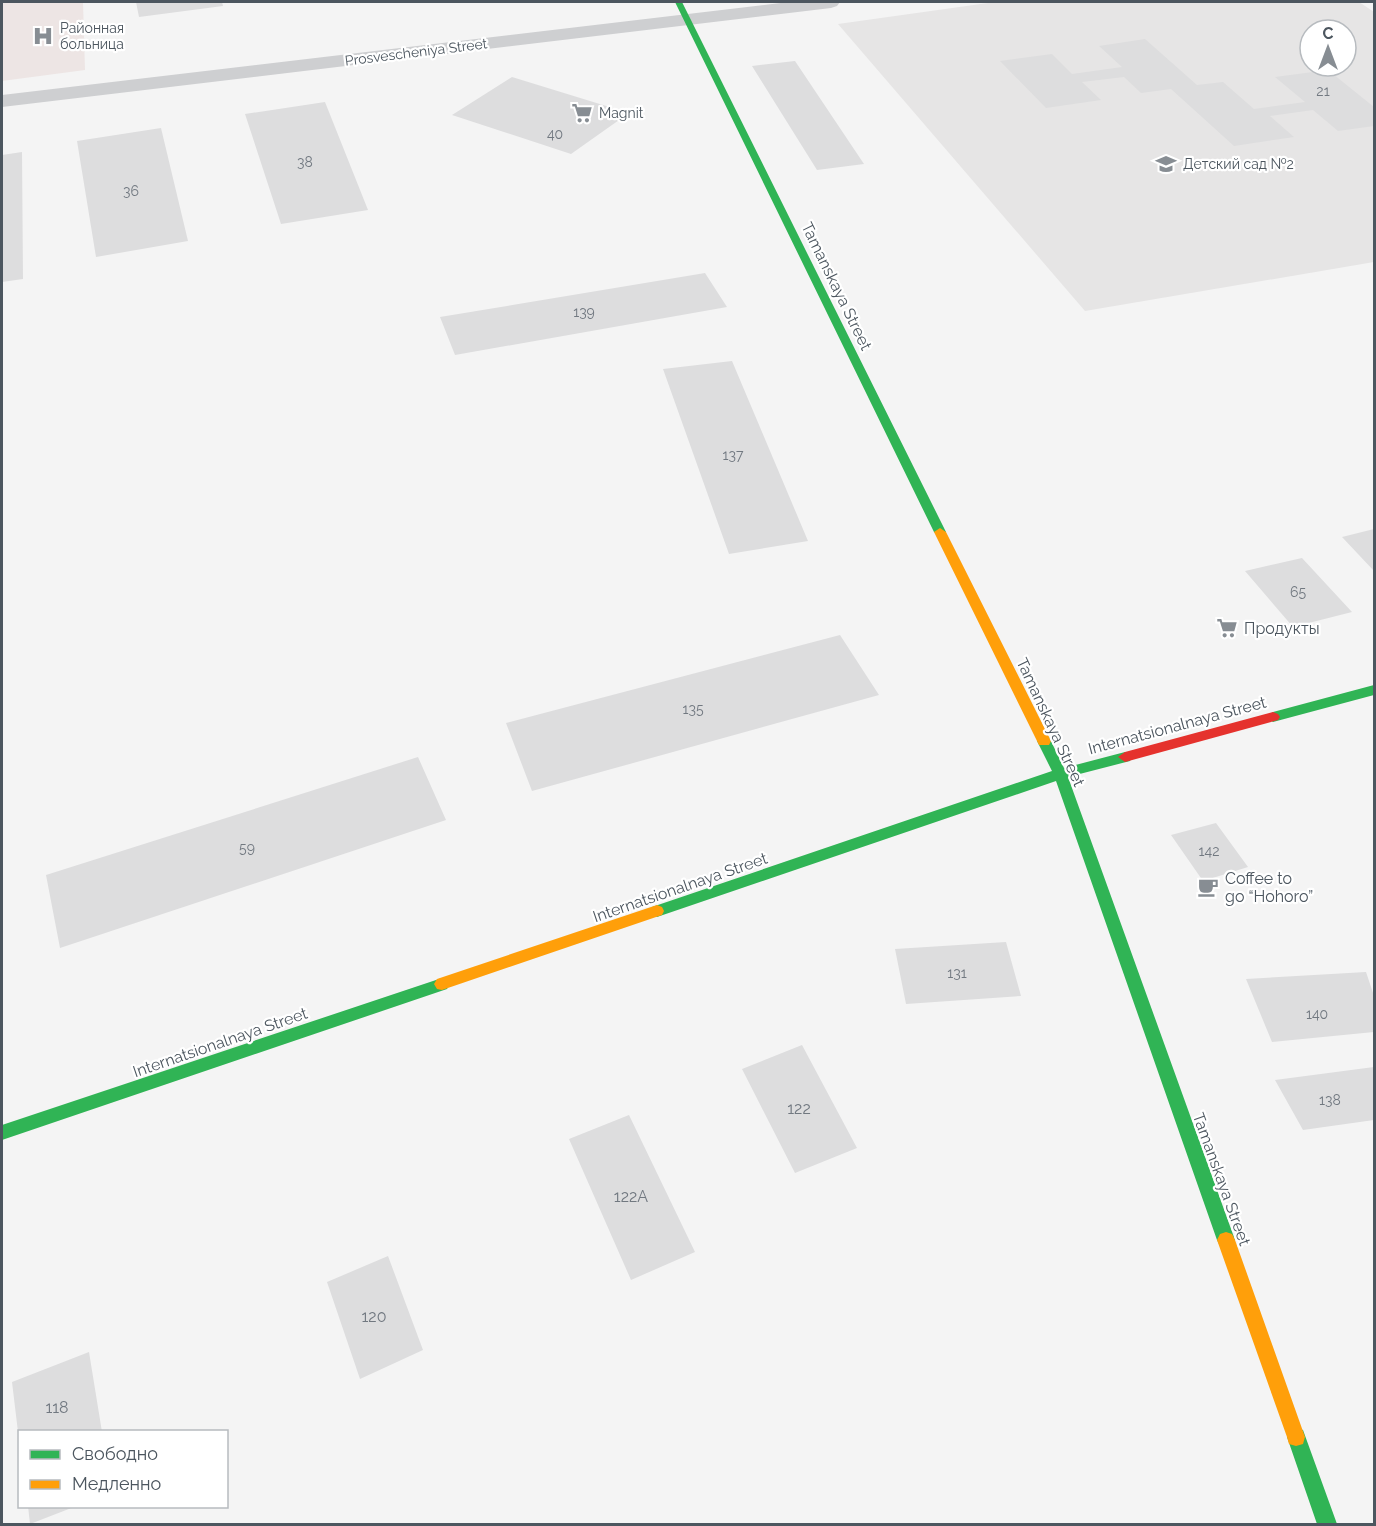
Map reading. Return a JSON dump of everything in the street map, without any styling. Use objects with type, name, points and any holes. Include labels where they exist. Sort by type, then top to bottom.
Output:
[{"type":"street","name":"Tamanskaya Street","points":[[678,2],[1060,774],[1327,1524]]},
{"type":"street","name":"Prosvescheniya Street","points":[[2,101],[831,2]]},
{"type":"street","name":"Internatsionalnaya Street","points":[[2,1133],[544,951],[1060,774],[1374,690]]},
{"type":"shaded area","name":"Районная больница","points":[[2,2],[83,2],[85,70],[2,81]]},
{"type":"shaded area","name":"Детский сад №2","points":[[995,2],[1359,2],[1374,12],[1374,262],[1085,311],[838,24]]},
{"type":"building","points":[[136,2],[222,2],[223,6],[139,17]]},
{"type":"building","points":[[1145,39],[1197,85],[1223,82],[1254,109],[1305,102],[1275,77],[1298,74],[1298,78],[1338,78],[1374,107],[1374,126],[1338,131],[1313,110],[1270,116],[1294,137],[1234,146],[1171,89],[1141,93],[1124,77],[1082,82],[1101,100],[1046,108],[1000,61],[1052,54],[1072,74],[1122,67],[1099,46]]},
{"type":"building","points":[[795,61],[864,164],[817,170],[752,66]]},
{"type":"building","points":[[512,77],[629,113],[571,154],[452,115]]},
{"type":"building","points":[[325,102],[368,210],[281,224],[245,114]]},
{"type":"building","points":[[161,128],[188,241],[96,257],[77,141]]},
{"type":"building","points":[[22,152],[23,279],[2,282],[2,155]]},
{"type":"building","points":[[705,273],[727,307],[455,355],[440,317]]},
{"type":"building","points":[[732,361],[808,541],[729,554],[663,369]]},
{"type":"building","points":[[1374,529],[1374,571],[1342,537]]},
{"type":"building","points":[[1302,558],[1352,612],[1293,627],[1245,571]]},
{"type":"building","points":[[840,635],[879,695],[532,791],[506,723]]},
{"type":"building","points":[[418,757],[446,820],[60,948],[46,875]]},
{"type":"building","points":[[1216,823],[1248,867],[1203,881],[1171,835]]},
{"type":"building","points":[[1006,942],[1021,996],[906,1004],[895,949]]},
{"type":"building","points":[[1366,972],[1374,996],[1374,1032],[1272,1042],[1246,979]]},
{"type":"building","points":[[802,1045],[857,1148],[795,1173],[742,1069]]},
{"type":"building","points":[[1374,1067],[1374,1120],[1303,1130],[1275,1080]]},
{"type":"building","points":[[629,1115],[695,1252],[631,1280],[569,1139]]},
{"type":"building","points":[[388,1256],[423,1350],[360,1379],[327,1282]]},
{"type":"building","points":[[89,1352],[102,1430],[18,1430],[18,1432],[12,1382]]},
{"type":"building","points":[[28,1508],[71,1508],[30,1524]]},
{"type":"traffic: fast","points":[[678,2],[940,532]]},
{"type":"traffic: fast","points":[[1273,717],[1374,690]]},
{"type":"traffic: fast","points":[[1044,741],[1060,774],[1226,1240]]},
{"type":"traffic: fast","points":[[657,911],[1060,774],[1125,757]]},
{"type":"traffic: fast","points":[[2,1133],[442,984]]},
{"type":"traffic: fast","points":[[1296,1437],[1327,1524]]},
{"type":"traffic: slow","points":[[940,532],[1044,741]]},
{"type":"traffic: slow","points":[[442,984],[657,911]]},
{"type":"traffic: slow","points":[[1226,1240],[1296,1437]]},
{"type":"traffic: jam","points":[[1125,757],[1273,717]]},
{"type":"place","name":"Районная больница","points":[[43,36]]},
{"type":"place","name":"Magnit","points":[[582,113]]},
{"type":"place","name":"Детский сад №2","points":[[1166,164]]},
{"type":"place","name":"Продукты","points":[[1227,628]]},
{"type":"place","name":"Coffee to go “Hohoro”","points":[[1208,887]]}]
